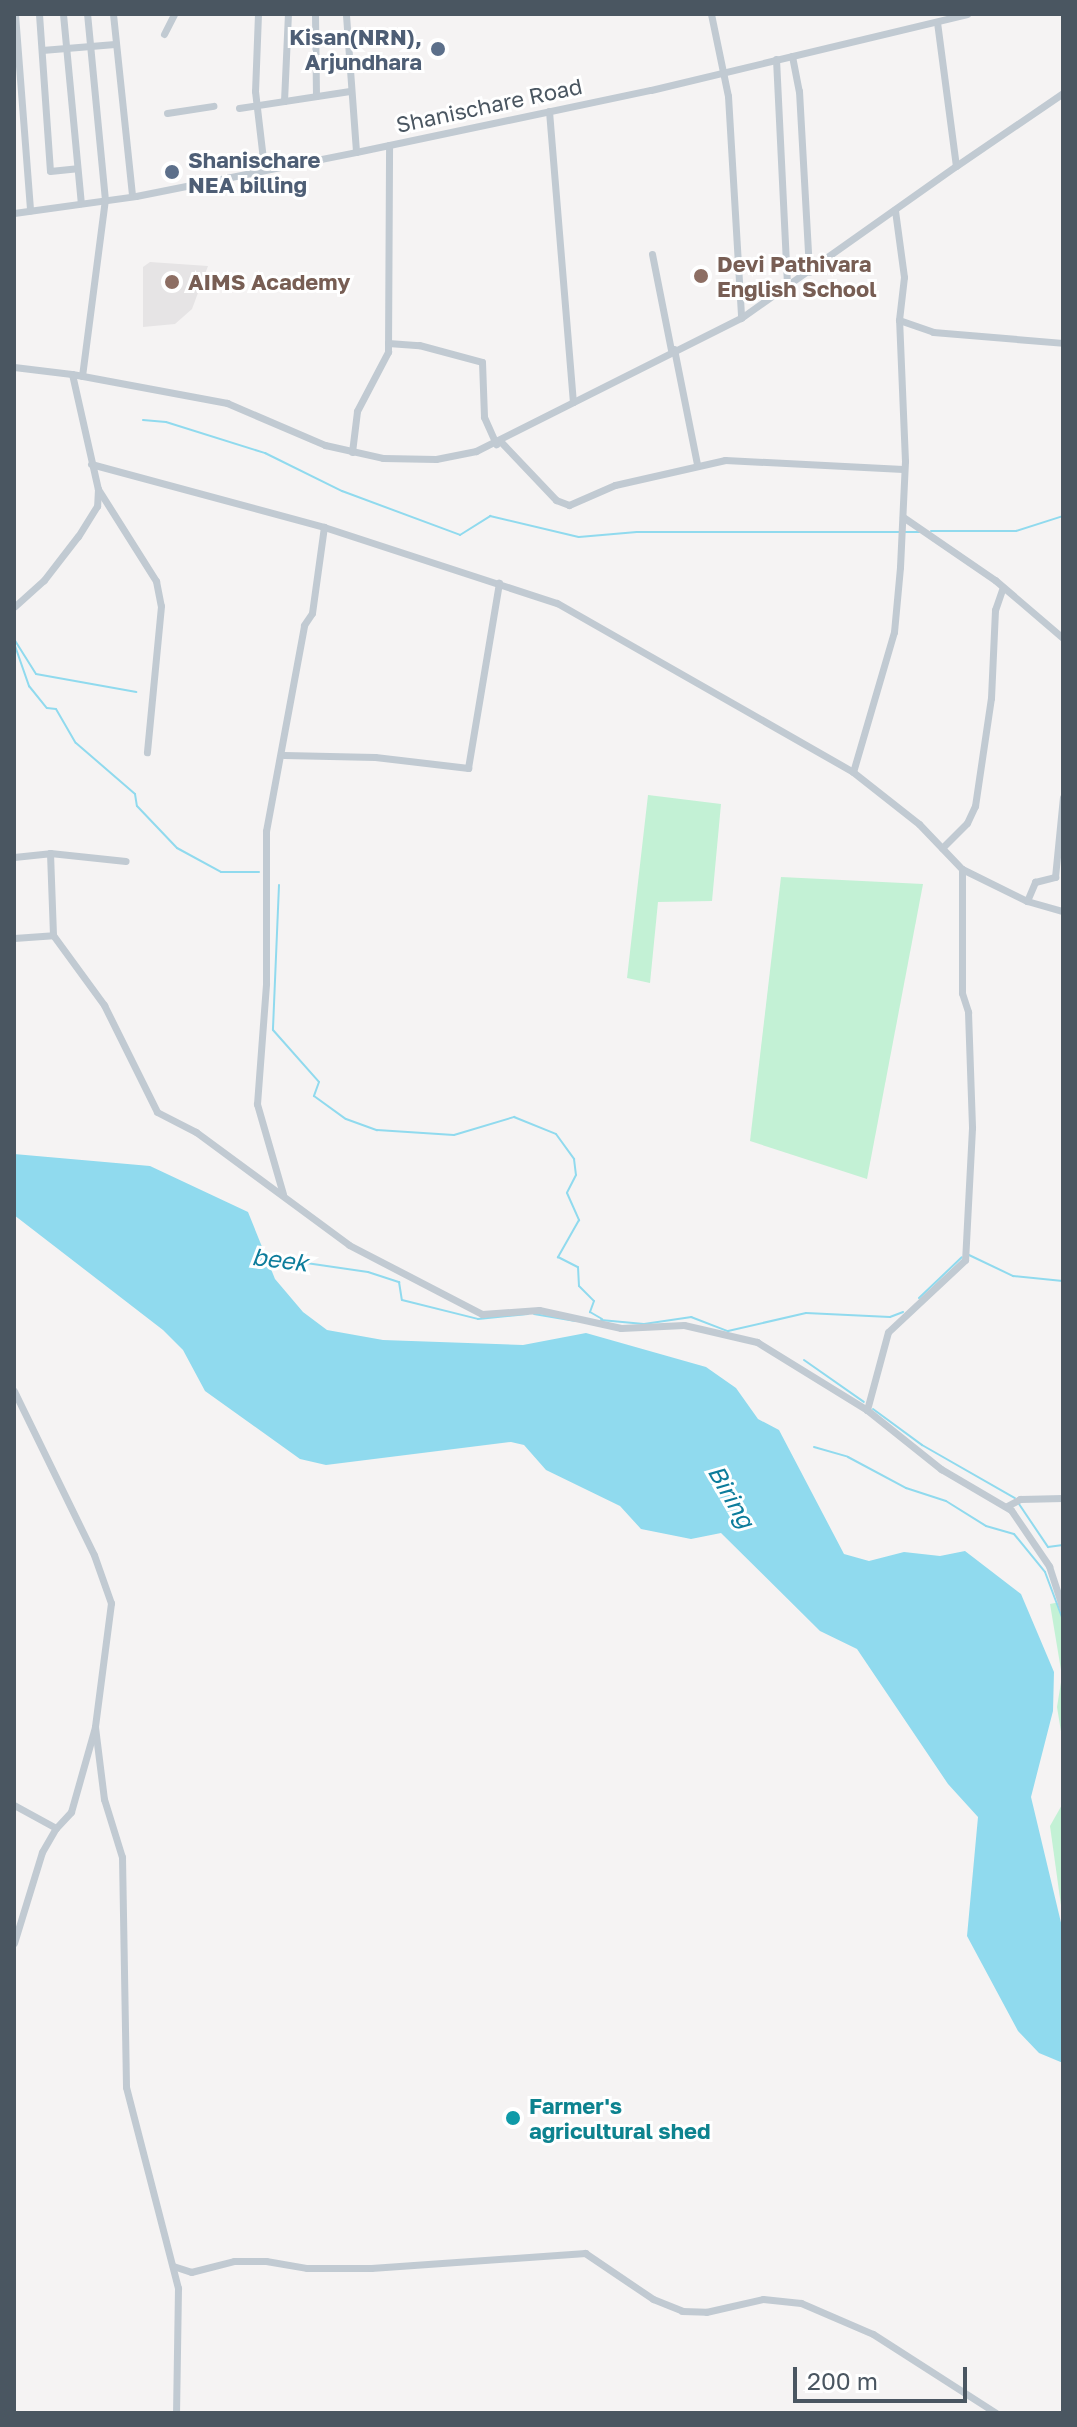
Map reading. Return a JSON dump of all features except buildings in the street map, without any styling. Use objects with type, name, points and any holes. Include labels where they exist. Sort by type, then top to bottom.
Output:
[{"type":"street","points":[[15,14],[18,143],[30,210]]},
{"type":"street","points":[[39,14],[50,171],[77,168]]},
{"type":"street","points":[[63,14],[81,203]]},
{"type":"street","points":[[82,376],[105,200],[87,14]]},
{"type":"street","points":[[113,14],[132,196]]},
{"type":"street","points":[[164,34],[174,14]]},
{"type":"street","points":[[258,14],[256,105],[264,168]]},
{"type":"street","points":[[284,101],[288,14]]},
{"type":"street","points":[[315,14],[316,96]]},
{"type":"street","points":[[711,14],[726,72],[741,318]]},
{"type":"street","name":"Shanischare Road","points":[[14,213],[132,196],[356,152],[726,72],[931,20],[967,14]]},
{"type":"street","points":[[346,15],[356,152]]},
{"type":"street","points":[[931,20],[956,166]]},
{"type":"street","points":[[42,50],[115,44]]},
{"type":"street","points":[[792,56],[799,91],[809,272]]},
{"type":"street","points":[[776,59],[787,287]]},
{"type":"street","points":[[239,108],[350,91]]},
{"type":"street","points":[[14,367],[72,374],[227,403],[352,452],[436,459],[499,443],[672,349],[741,318],[1063,93]]},
{"type":"street","points":[[167,113],[213,106]]},
{"type":"street","points":[[549,111],[573,402]]},
{"type":"street","points":[[352,452],[357,411],[385,363],[388,343],[389,145]]},
{"type":"street","points":[[853,772],[894,632],[903,517],[899,320],[904,277],[895,210]]},
{"type":"street","points":[[652,254],[697,464]]},
{"type":"street","points":[[899,320],[933,332],[1063,343]]},
{"type":"street","points":[[388,343],[419,345],[482,362],[484,417],[499,443],[556,500],[569,505],[615,485],[697,464],[756,459],[903,469]]},
{"type":"street","points":[[72,374],[98,489],[143,557],[158,593],[147,752]]},
{"type":"street","points":[[91,464],[324,527],[557,603],[853,772],[962,869],[1027,901],[1063,911]]},
{"type":"street","points":[[14,607],[44,580],[78,536],[97,506],[98,489]]},
{"type":"street","points":[[903,517],[1003,587],[1063,638]]},
{"type":"street","points":[[283,1196],[257,1104],[266,983],[264,866],[324,527]]},
{"type":"street","points":[[284,755],[375,757],[468,768],[499,583]]},
{"type":"street","points":[[942,848],[967,823],[975,806],[991,698],[995,610],[1003,587]]},
{"type":"street","points":[[1027,901],[1035,882],[1055,877],[1063,797]]},
{"type":"street","points":[[14,857],[50,853],[126,861]]},
{"type":"street","points":[[50,853],[53,935],[104,1005],[157,1112],[196,1132],[349,1245],[482,1314],[539,1310],[621,1328],[703,1328],[783,1354],[867,1410],[941,1469],[1007,1506],[1049,1566],[1063,1609]]},
{"type":"street","points":[[867,1410],[888,1332],[965,1260],[972,1128],[968,1012],[962,993],[962,869]]},
{"type":"street","points":[[14,938],[53,935]]},
{"type":"street","points":[[14,1391],[109,1591],[109,1640],[95,1727],[71,1812],[56,1828],[42,1852],[14,1943]]},
{"type":"street","points":[[1007,1506],[1020,1499],[1063,1498]]},
{"type":"street","points":[[95,1727],[100,1776],[122,1857],[126,2087],[173,2266],[179,2320],[176,2413]]},
{"type":"street","points":[[80,1774],[100,1776]]},
{"type":"street","points":[[14,1805],[56,1828]]},
{"type":"street","points":[[173,2266],[191,2272],[234,2261],[266,2261],[307,2268],[371,2268],[585,2253],[653,2299],[682,2311],[706,2312],[763,2299],[801,2303],[873,2334],[996,2413]]},
{"type":"shaded area","name":"AIMS Academy","points":[[150,262],[208,266],[192,309],[175,324],[143,327],[143,267]]},
{"type":"green space","points":[[648,795],[721,804],[712,901],[658,902],[650,983],[627,978]]},
{"type":"green space","points":[[781,877],[923,884],[867,1179],[750,1141]]},
{"type":"green space","points":[[1060,1602],[1063,1611],[1063,1744],[1057,1707],[1062,1676],[1050,1604]]},
{"type":"green space","points":[[1063,1803],[1063,1920],[1050,1826]]},
{"type":"water","name":"Biring","points":[[14,1154],[150,1166],[248,1212],[275,1279],[303,1312],[327,1330],[383,1340],[523,1345],[586,1333],[706,1367],[736,1388],[758,1419],[779,1430],[844,1554],[869,1561],[904,1552],[940,1556],[965,1551],[1021,1594],[1054,1672],[1053,1711],[1031,1797],[1063,1931],[1063,2063],[1039,2053],[1018,2031],[967,1936],[978,1817],[948,1784],[857,1649],[820,1631],[721,1533],[691,1539],[641,1529],[620,1506],[546,1470],[524,1445],[511,1442],[326,1465],[300,1459],[205,1391],[183,1350],[163,1330],[14,1215]]},
{"type":"waterway","points":[[143,420],[166,422],[265,453],[342,491],[460,535],[490,516],[579,537],[637,532],[920,532]]},
{"type":"waterway","points":[[931,531],[1016,531],[1063,516]]},
{"type":"waterway","points":[[14,639],[36,674],[136,692]]},
{"type":"waterway","points":[[14,643],[29,686],[47,708],[56,709],[76,743],[135,794],[137,806],[177,848],[221,872],[259,872]]},
{"type":"waterway","points":[[279,885],[273,1030],[319,1082],[314,1096],[346,1119],[377,1130],[454,1135],[514,1117],[556,1134],[574,1159],[576,1175],[567,1193],[579,1220],[558,1257],[578,1267],[579,1286],[594,1301],[590,1312],[602,1319]]},
{"type":"waterway","points":[[969,1255],[1013,1276],[1063,1281]]},
{"type":"waterway","name":"beek","points":[[265,1257],[368,1272],[399,1282],[402,1300],[478,1319],[528,1314]]},
{"type":"waterway","points":[[919,1298],[962,1257]]},
{"type":"waterway","points":[[601,1320],[644,1324],[691,1317],[728,1331],[806,1313],[890,1317],[903,1312]]},
{"type":"waterway","points":[[534,1314],[575,1321]]},
{"type":"waterway","points":[[804,1360],[864,1402]]},
{"type":"waterway","points":[[873,1409],[922,1445],[1015,1498]]},
{"type":"waterway","points":[[814,1447],[848,1457],[906,1488],[946,1501],[986,1526],[1014,1534],[1045,1572],[1063,1620]]},
{"type":"waterway","points":[[1019,1504],[1048,1547],[1063,1545]]},
{"type":"place","name":"Kisan(NRN), Arjundhara","points":[[438,49]]},
{"type":"place","name":"Shanischare NEA billing","points":[[172,172]]},
{"type":"place","name":"Devi Pathivara English School","points":[[701,276]]},
{"type":"place","name":"AIMS Academy","points":[[172,282]]},
{"type":"place","name":"Farmer's agricultural shed","points":[[513,2118]]}]
